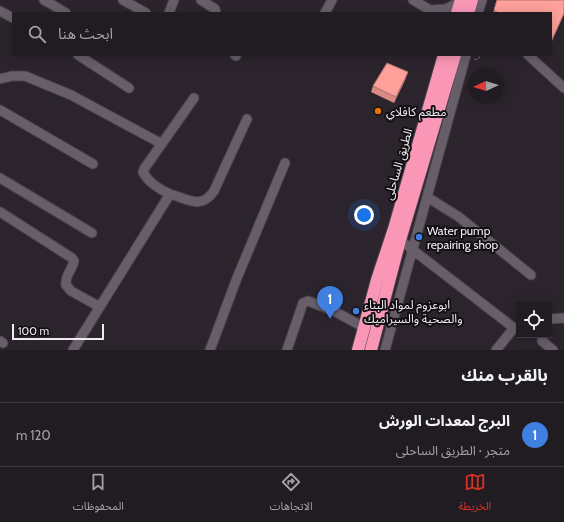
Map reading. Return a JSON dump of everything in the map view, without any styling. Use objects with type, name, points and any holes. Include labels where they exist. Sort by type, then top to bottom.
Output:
[{"type":"highway","points":[[468,12],[472,0]]},
{"type":"highway","name":"الطريق الساحلى","points":[[358,350],[377,280],[394,229],[444,56]]},
{"type":"highway","name":"الطريق الساحلى","points":[[371,350],[400,240],[455,56]]},
{"type":"street","points":[[44,0],[64,12]]},
{"type":"street","points":[[123,0],[144,12]]},
{"type":"street","points":[[169,12],[174,0]]},
{"type":"street","points":[[201,0],[215,9],[216,12]]},
{"type":"street","points":[[326,12],[332,0]]},
{"type":"street","points":[[413,0],[433,11],[459,5]]},
{"type":"street","points":[[478,12],[482,0]]},
{"type":"street","points":[[0,11],[12,17]]},
{"type":"street","points":[[80,56],[129,88]]},
{"type":"street","points":[[529,56],[564,88]]},
{"type":"street","points":[[385,350],[412,249],[469,57]]},
{"type":"street","points":[[0,78],[25,76],[71,95],[162,144]]},
{"type":"street","points":[[194,98],[144,168],[143,172],[156,186],[170,194],[190,201],[200,202],[207,200],[214,191],[247,118]]},
{"type":"street","points":[[0,110],[93,164]]},
{"type":"street","points":[[210,350],[237,278],[286,163]]},
{"type":"street","points":[[0,178],[92,233]]},
{"type":"street","points":[[73,350],[170,194]]},
{"type":"street","points":[[427,197],[459,217],[531,275]]},
{"type":"street","points":[[0,212],[72,258],[74,265],[68,273],[66,285],[71,291],[100,307]]},
{"type":"street","points":[[400,240],[516,327],[496,350]]},
{"type":"street","points":[[287,350],[303,303],[308,301],[334,311],[365,328]]},
{"type":"street","points":[[552,319],[564,318]]},
{"type":"street","points":[[542,341],[553,350]]},
{"type":"path","points":[[469,57],[478,60],[480,56]]},
{"type":"building","points":[[497,0],[564,0],[564,13],[552,40],[552,12],[497,12],[494,10]]},
{"type":"building","points":[[387,63],[408,72],[396,97],[373,86]]},
{"type":"place","name":"مطعم كافلاي","points":[[378,111]]},
{"type":"place","name":"Water pump repairing shop","points":[[419,237]]},
{"type":"place","name":"ابوعزوم لمواد البناء والصحية والسيراميك","points":[[356,311]]},
{"type":"place","name":"البرج لمعدات الورش","points":[[330,319]]}]
